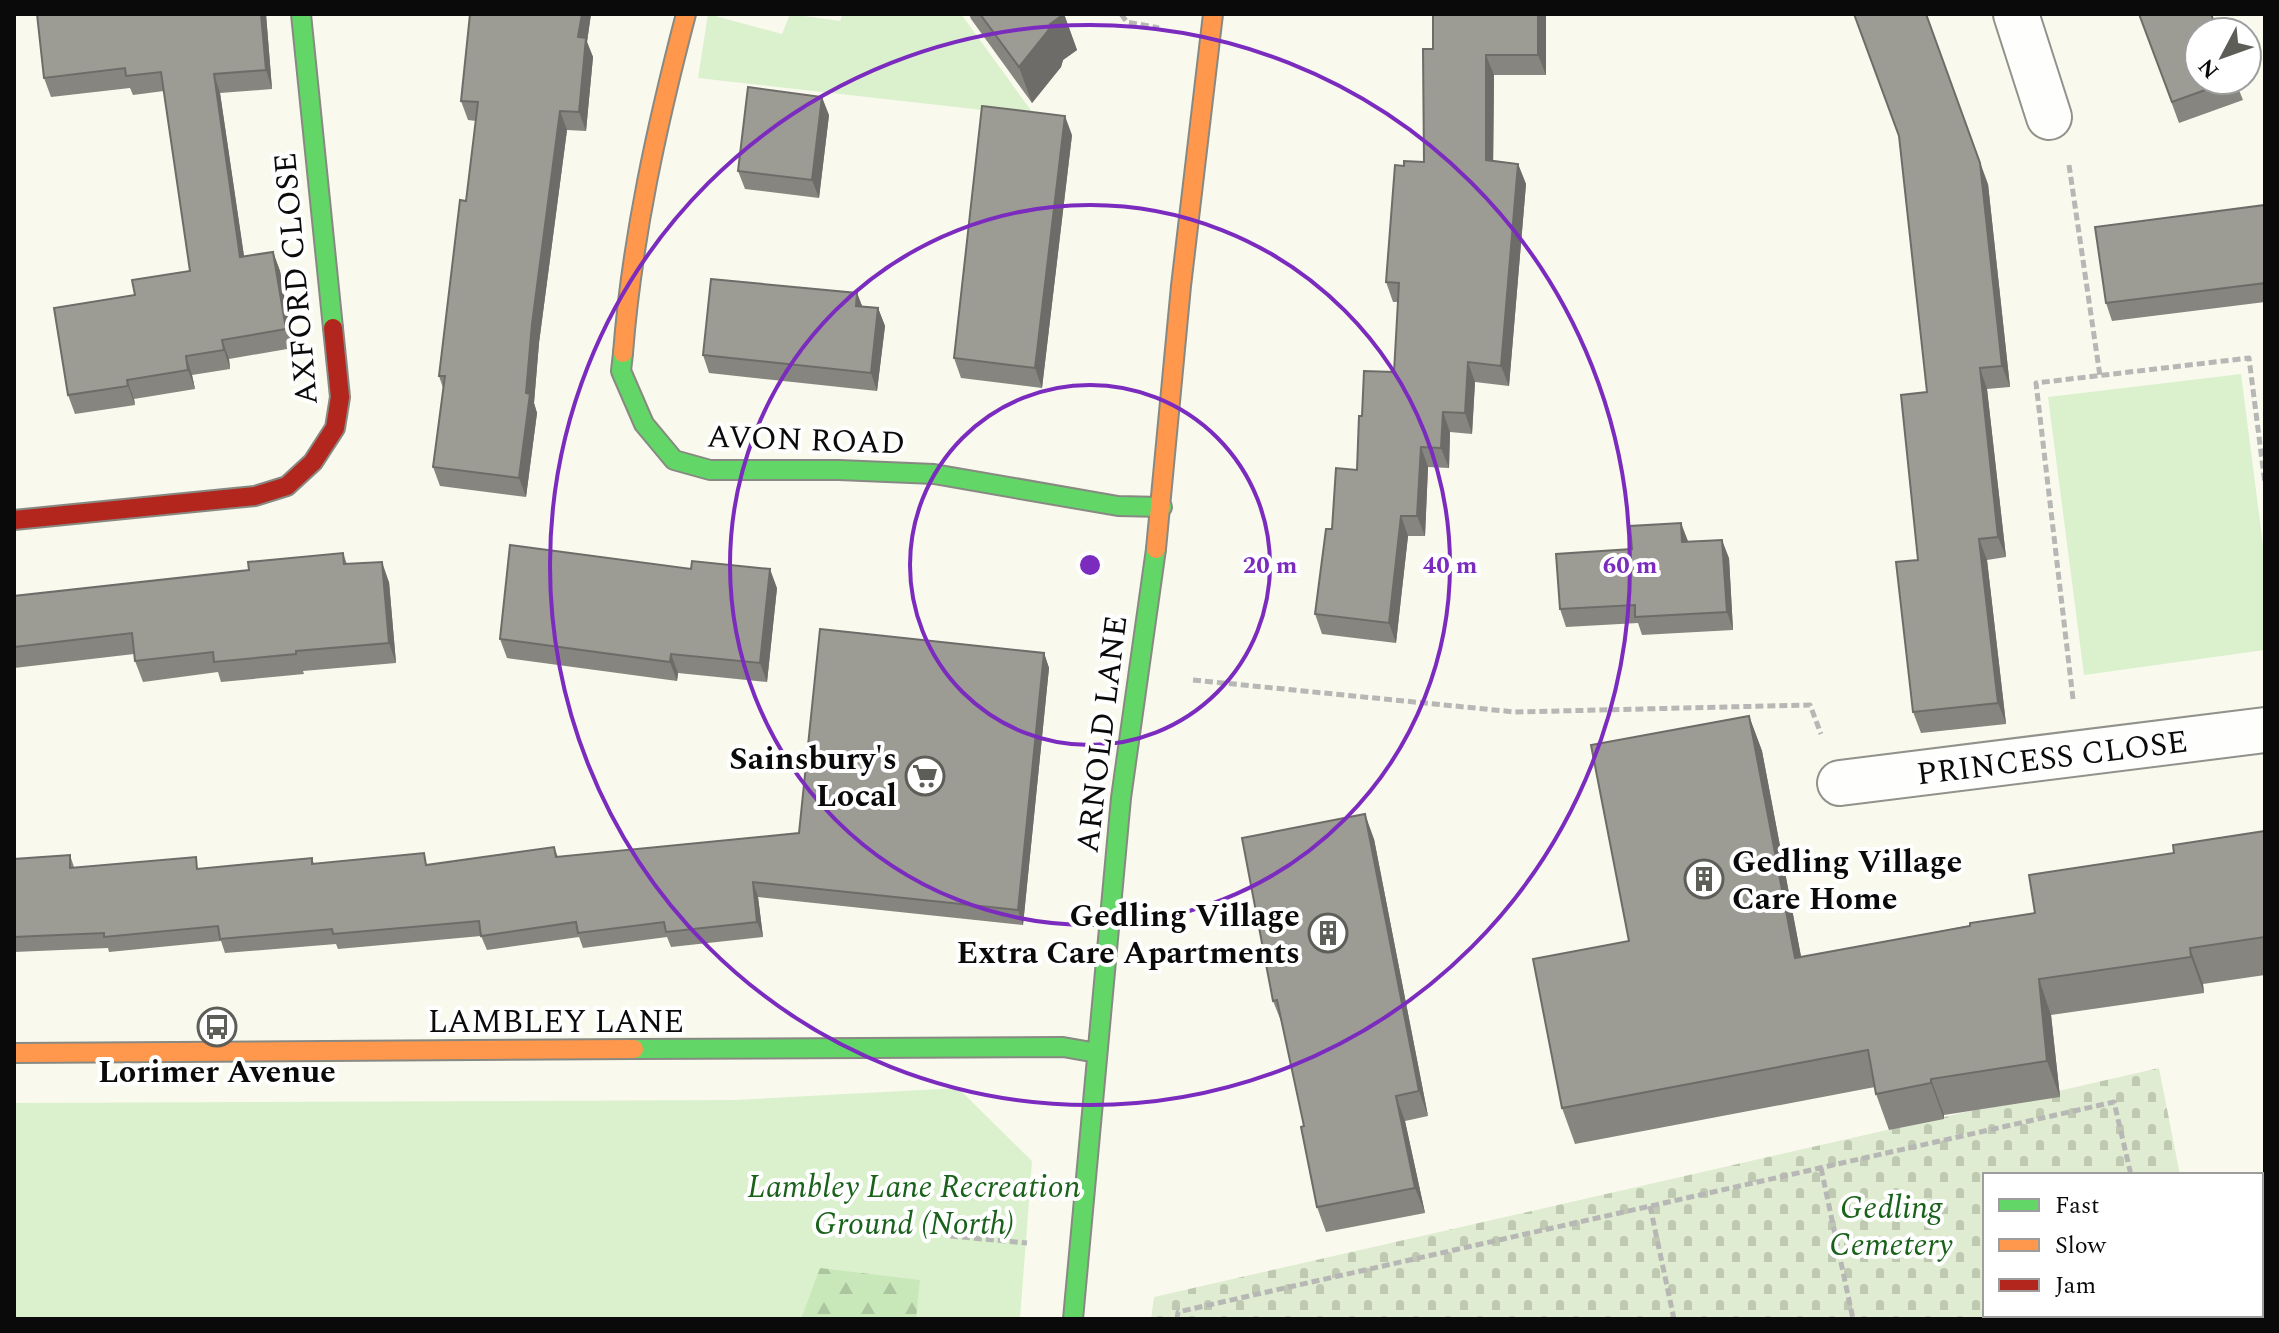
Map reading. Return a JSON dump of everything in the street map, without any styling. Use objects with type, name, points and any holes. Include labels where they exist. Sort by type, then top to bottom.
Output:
[{"type":"street","name":"AXFORD CLOSE","points":[[14,520],[255,496],[287,486],[313,462],[335,428],[340,397],[301,14]]},
{"type":"street","name":"AVON ROAD","points":[[686,14],[657,124],[626,312],[621,371],[644,424],[674,460],[710,470],[934,474],[1118,506],[1162,507]]},
{"type":"street","name":"ARNOLD LANE","points":[[1073,1319],[1121,798],[1162,507],[1181,286],[1213,14]]},
{"type":"street","points":[[2016,14],[2049,117]]},
{"type":"street","name":"PRINCESS CLOSE","points":[[1840,783],[2265,730]]},
{"type":"street","name":"LAMBLEY LANE","points":[[14,1053],[1063,1047],[1097,1053]]},
{"type":"path","points":[[2073,197],[2100,376]]},
{"type":"path","points":[[2081,754],[2036,383],[2249,358],[2265,484]]},
{"type":"path","points":[[1139,672],[1515,712],[1810,705],[1840,783]]},
{"type":"path","points":[[1177,1319],[1178,1312],[2114,1102],[2131,1173]]},
{"type":"path","points":[[1821,1168],[1853,1319]]},
{"type":"path","points":[[1650,1206],[1674,1319]]},
{"type":"path","points":[[950,1236],[1079,1249]]},
{"type":"green space","points":[[708,14],[782,34],[790,14],[840,21],[843,14],[961,14],[1035,116],[698,78]]},
{"type":"green space","points":[[2241,374],[2265,560],[2265,650],[2084,675],[2048,397]]},
{"type":"green space","name":"Gedling Cemetery","points":[[2159,1068],[2180,1173],[1983,1173],[1983,1317],[2208,1319],[1151,1319],[1154,1297]]},
{"type":"green space","name":"Lambley Lane Recreation Ground (North)","points":[[958,1088],[1032,1161],[1020,1319],[14,1319],[14,1103],[736,1100]]},
{"type":"green space","points":[[820,1268],[920,1280],[916,1319],[801,1319]]},
{"type":"building","points":[[37,14],[261,14],[266,70],[214,74],[240,257],[273,252],[286,329],[222,340],[224,350],[186,356],[188,370],[127,380],[128,386],[68,395],[54,308],[135,295],[132,280],[190,271],[161,72],[126,76],[125,68],[44,78]]},
{"type":"building","points":[[470,14],[582,14],[578,37],[586,38],[579,112],[560,111],[532,324],[526,393],[530,394],[519,478],[433,467],[445,376],[439,376],[460,200],[466,201],[478,102],[461,101]]},
{"type":"building","points":[[980,14],[1064,14],[1050,24],[1048,31],[1019,67]]},
{"type":"building","points":[[1433,14],[1538,14],[1538,55],[1486,55],[1486,160],[1518,164],[1501,366],[1468,362],[1465,413],[1443,412],[1441,448],[1421,447],[1417,516],[1401,516],[1389,623],[1315,614],[1326,529],[1332,529],[1336,468],[1357,470],[1364,371],[1394,372],[1399,283],[1386,282],[1395,165],[1404,166],[1404,161],[1424,162],[1423,49],[1433,49]]},
{"type":"building","points":[[1854,14],[1926,14],[1980,163],[2002,366],[1980,368],[1998,537],[1979,539],[1998,703],[1913,712],[1896,562],[1918,560],[1901,395],[1927,392],[1899,136]]},
{"type":"building","points":[[2139,14],[2211,14],[2183,16],[2183,96],[2189,96],[2172,102]]},
{"type":"building","points":[[748,87],[822,97],[812,180],[738,171]]},
{"type":"building","points":[[982,106],[1065,116],[1035,368],[954,358]]},
{"type":"building","points":[[2265,205],[2265,283],[2106,303],[2095,227]]},
{"type":"building","points":[[711,279],[857,293],[856,306],[878,308],[871,373],[703,355]]},
{"type":"building","points":[[1681,523],[1682,542],[1722,540],[1727,612],[1635,617],[1635,605],[1560,609],[1556,554],[1632,549],[1630,526]]},
{"type":"building","points":[[510,545],[691,569],[692,561],[770,569],[760,663],[671,654],[670,662],[500,639]]},
{"type":"building","points":[[343,553],[344,564],[382,562],[389,643],[214,662],[213,652],[135,661],[132,633],[14,647],[14,596],[249,570],[248,562]]},
{"type":"building","points":[[820,629],[1044,653],[1018,910],[753,882],[757,922],[666,932],[664,922],[578,933],[576,922],[481,936],[479,921],[333,934],[332,929],[220,939],[218,926],[104,937],[104,933],[14,937],[14,859],[70,855],[70,868],[196,857],[197,869],[312,858],[312,864],[424,853],[426,865],[554,847],[556,857],[799,833]]},
{"type":"building","points":[[1749,716],[1795,958],[2035,913],[2029,875],[2174,853],[2173,845],[2265,831],[2265,937],[2190,948],[2191,957],[2039,979],[2047,1061],[1931,1079],[1931,1083],[1876,1094],[1868,1050],[1562,1108],[1533,959],[1629,941],[1591,745]]},
{"type":"building","points":[[1365,814],[1419,1091],[1396,1096],[1415,1188],[1317,1207],[1301,1127],[1304,1126],[1277,1000],[1273,1001],[1242,838]]},
{"type":"building","points":[[2265,1307],[2265,1319],[2249,1319],[2263,1317]]},
{"type":"traffic: fast","points":[[301,14],[333,328]]},
{"type":"traffic: fast","points":[[623,353],[621,371],[644,424],[674,460],[710,470],[934,474],[1118,506],[1162,507]]},
{"type":"traffic: fast","points":[[1073,1319],[1121,798],[1156,549]]},
{"type":"traffic: fast","points":[[634,1049],[1063,1047],[1097,1053]]},
{"type":"traffic: slow","points":[[623,353],[647,182],[686,14]]},
{"type":"traffic: slow","points":[[1156,549],[1181,286],[1213,14]]},
{"type":"traffic: slow","points":[[14,1053],[634,1049]]},
{"type":"traffic: jam","points":[[14,520],[255,496],[287,486],[313,462],[335,428],[340,397],[333,328]]},
{"type":"place","name":"Sainsbury's Local","points":[[925,776]]},
{"type":"place","name":"Gedling Village Care Home","points":[[1704,879]]},
{"type":"place","name":"Gedling Village Extra Care Apartments","points":[[1328,933]]},
{"type":"place","name":"Lorimer Avenue","points":[[217,1027]]}]
